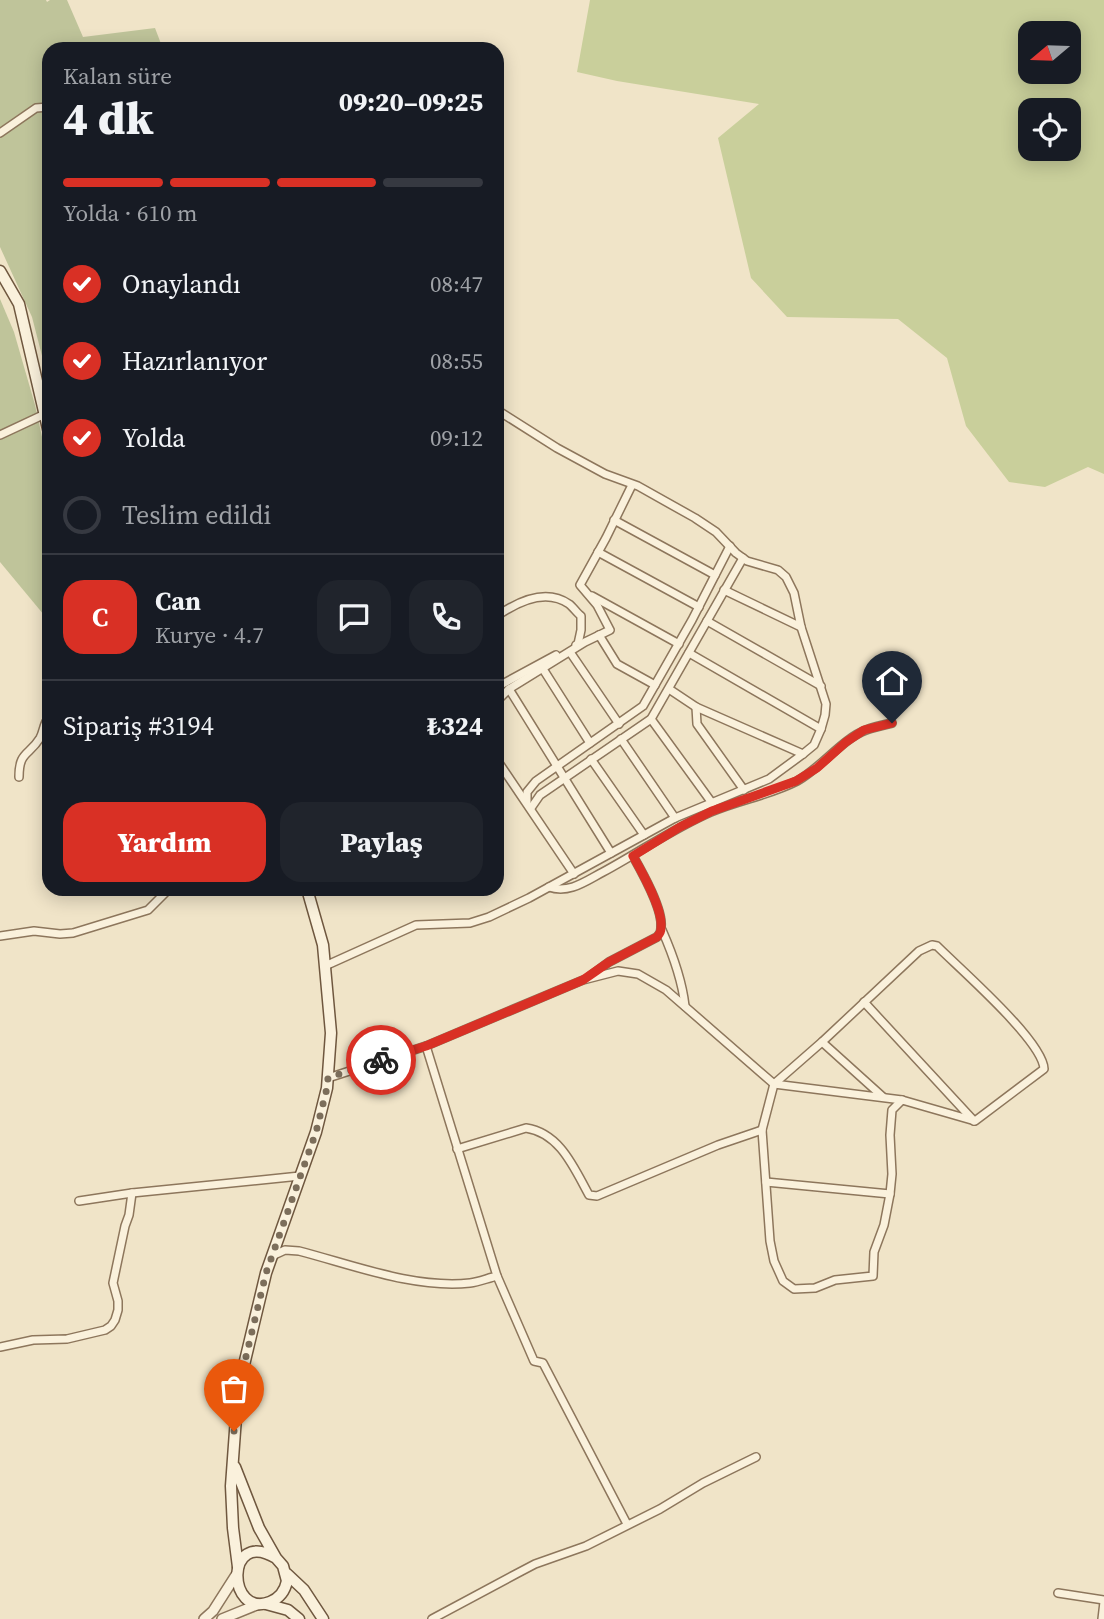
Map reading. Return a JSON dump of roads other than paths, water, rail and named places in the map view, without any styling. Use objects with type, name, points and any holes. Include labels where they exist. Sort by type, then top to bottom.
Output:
[{"type":"main road","points":[[0,271],[19,304],[42,401]]},
{"type":"main road","points":[[299,1619],[288,1610],[253,1603],[241,1591],[231,1486],[238,1390],[259,1300],[316,1132],[327,1088],[331,1033],[325,966],[323,945],[309,896]]},
{"type":"main road","points":[[233,1462],[259,1528],[283,1566],[288,1581],[281,1595],[262,1604]]},
{"type":"main road","points":[[237,1571],[244,1556],[251,1553],[259,1552],[276,1558]]},
{"type":"main road","points":[[286,1574],[304,1590],[323,1619]]},
{"type":"street","points":[[0,133],[36,108],[42,108]]},
{"type":"street","points":[[325,966],[416,925],[470,923],[489,917],[676,818],[769,779],[814,745],[821,729],[826,704],[801,627],[794,593],[786,577],[778,570],[747,561],[716,532],[695,518],[638,486],[605,474],[557,448],[504,414]]},
{"type":"street","points":[[0,435],[42,415]]},
{"type":"street","points":[[504,694],[610,629],[597,605],[580,585],[632,485]]},
{"type":"street","points":[[614,520],[715,575]]},
{"type":"street","points":[[529,805],[527,792],[536,781],[643,706],[730,546]]},
{"type":"street","points":[[598,552],[699,607]]},
{"type":"street","points":[[529,805],[651,719],[743,558]]},
{"type":"street","points":[[724,590],[801,627]]},
{"type":"street","points":[[588,594],[679,644]]},
{"type":"street","points":[[504,611],[534,598],[553,598],[569,604],[580,616],[581,630],[578,644],[504,683]]},
{"type":"street","points":[[707,621],[821,686]]},
{"type":"street","points":[[599,635],[617,664],[655,685]]},
{"type":"street","points":[[570,652],[619,724]]},
{"type":"street","points":[[689,653],[821,729]]},
{"type":"street","points":[[543,669],[590,743]]},
{"type":"street","points":[[509,689],[611,853]]},
{"type":"street","points":[[669,689],[696,707],[803,754]]},
{"type":"street","points":[[696,707],[697,724],[744,790]]},
{"type":"street","points":[[651,719],[712,803]]},
{"type":"street","points":[[549,887],[559,890],[572,888],[712,811],[796,781],[817,768],[864,730],[892,723]]},
{"type":"street","points":[[19,777],[19,764],[39,738],[42,730]]},
{"type":"street","points":[[621,739],[676,818]]},
{"type":"street","points":[[591,760],[644,835]]},
{"type":"street","points":[[504,770],[573,874]]},
{"type":"street","points":[[633,856],[655,899],[662,930],[683,986],[685,1006]]},
{"type":"street","points":[[0,936],[34,931],[73,933],[148,910],[162,896]]},
{"type":"street","points":[[583,980],[609,962],[657,937],[662,930]]},
{"type":"street","points":[[902,1100],[892,1110],[890,1194],[884,1224],[874,1252],[873,1276],[835,1280],[815,1288],[793,1289],[783,1281],[774,1261],[770,1241],[762,1130],[774,1084],[919,951],[932,945],[937,946],[1024,1032],[1044,1062],[1044,1069],[975,1121]]},
{"type":"street","points":[[328,1078],[426,1046],[583,980],[618,971],[638,974],[666,990],[774,1084],[902,1100],[975,1121]]},
{"type":"street","points":[[864,1002],[975,1121]]},
{"type":"street","points":[[822,1042],[884,1098]]},
{"type":"street","points":[[426,1046],[497,1276],[534,1361],[543,1363],[626,1524]]},
{"type":"street","points":[[457,1149],[526,1128],[536,1130],[556,1143],[589,1195],[597,1196],[718,1145],[762,1130]]},
{"type":"street","points":[[79,1201],[300,1176]]},
{"type":"street","points":[[766,1182],[890,1194]]},
{"type":"street","points":[[0,1347],[26,1341],[67,1339],[105,1330],[111,1326],[118,1310],[113,1283],[118,1251],[129,1215],[132,1193]]},
{"type":"street","points":[[272,1257],[285,1250],[299,1251],[397,1278],[428,1283],[472,1283],[497,1276]]},
{"type":"street","points":[[432,1619],[535,1564],[586,1546],[756,1457]]},
{"type":"street","points":[[204,1619],[213,1611],[237,1571]]},
{"type":"street","points":[[1058,1592],[1104,1601],[1102,1619]]},
{"type":"street","points":[[222,1619],[262,1604]]}]
